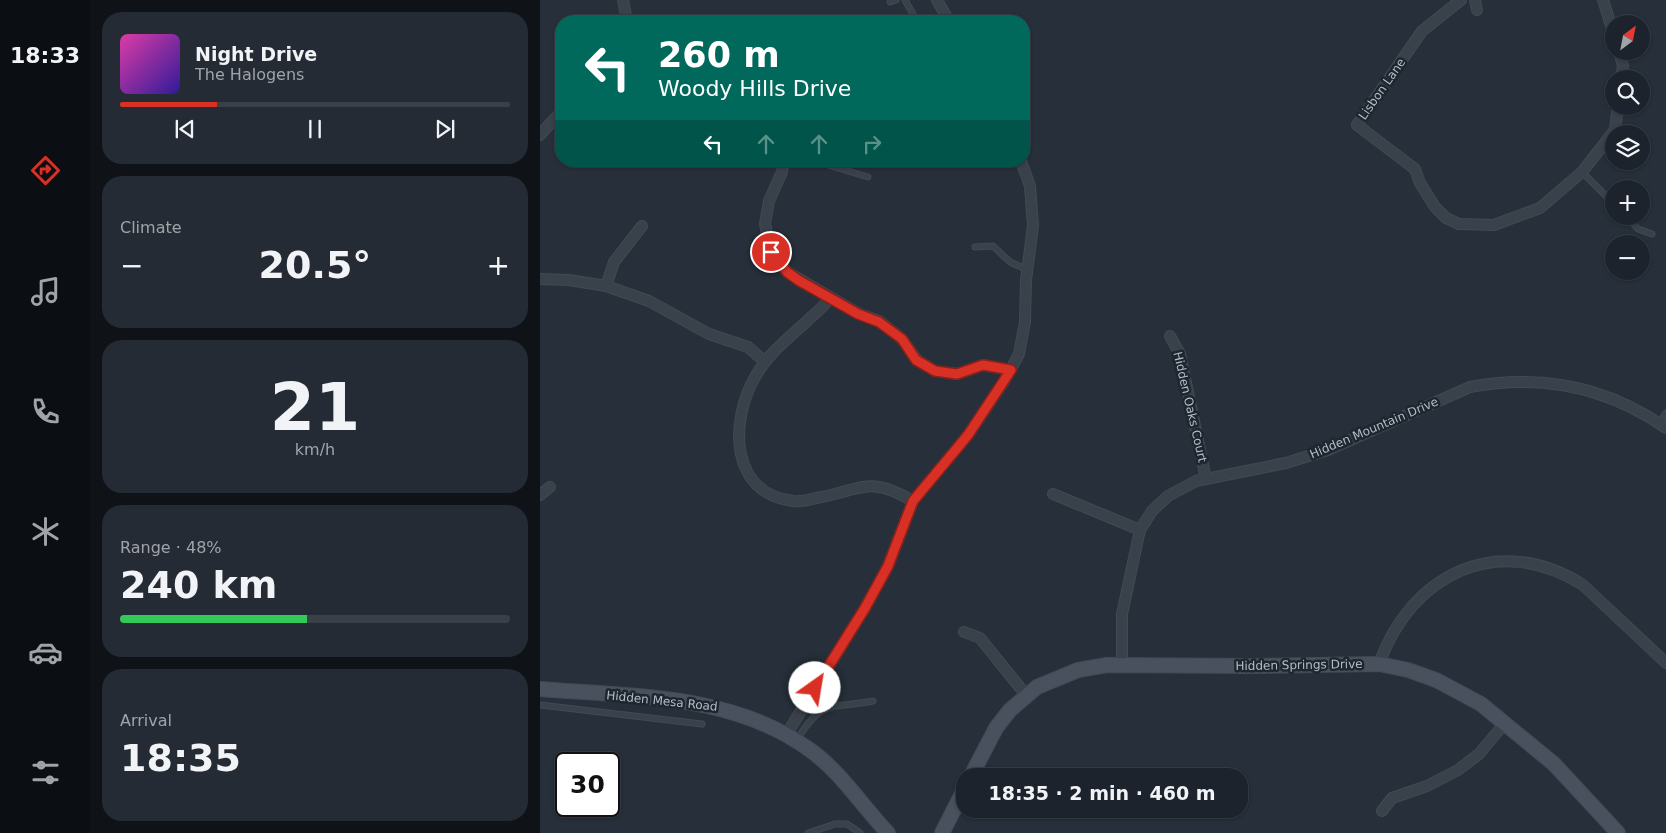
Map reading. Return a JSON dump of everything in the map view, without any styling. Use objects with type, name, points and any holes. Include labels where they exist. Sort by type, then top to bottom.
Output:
[{"type":"street","points":[[623,0],[626,15]]},
{"type":"street","points":[[937,0],[946,15]]},
{"type":"street","name":"Lisbon Lane","points":[[1461,0],[1422,31],[1357,125],[1415,169],[1420,183],[1434,207],[1446,218],[1459,224],[1494,225],[1540,208],[1582,172],[1615,130],[1617,115]]},
{"type":"street","points":[[1603,0],[1608,15]]},
{"type":"street","points":[[540,135],[555,119]]},
{"type":"street","points":[[783,167],[769,201],[765,224],[771,252],[787,272],[858,314],[879,322],[902,339],[916,360],[935,371],[957,374],[983,365],[1011,370]]},
{"type":"street","points":[[791,738],[888,566],[913,501],[968,435],[1011,370],[1019,354],[1025,322],[1024,305],[1033,226],[1030,186],[1023,167]]},
{"type":"street","points":[[606,286],[614,262],[642,226]]},
{"type":"street","points":[[540,279],[569,280],[606,286],[649,301],[710,334],[748,347],[764,361]]},
{"type":"street","points":[[830,298],[764,361],[741,410],[738,444],[741,461],[754,480],[766,491],[782,499],[795,502],[823,497],[856,487],[872,486],[895,490],[913,501]]},
{"type":"street","name":"Hidden Oaks Court","points":[[1170,336],[1180,354],[1206,479]]},
{"type":"street","name":"Hidden Mountain Drive","points":[[1122,666],[1122,614],[1140,530],[1152,511],[1168,496],[1186,485],[1206,479],[1286,463],[1328,450],[1470,386],[1486,384],[1528,381],[1571,386],[1624,403],[1663,426]]},
{"type":"street","points":[[540,495],[550,487]]},
{"type":"street","points":[[1053,494],[1140,530]]},
{"type":"street","points":[[1379,664],[1387,642],[1399,623],[1434,586],[1464,568],[1488,562],[1507,560],[1526,561],[1550,568],[1583,585],[1666,663]]},
{"type":"street","points":[[964,632],[980,638],[1026,695]]},
{"type":"street","name":"Hidden Springs Drive","points":[[975,768],[996,728],[1026,695],[1064,674],[1092,667],[1122,666],[1379,664],[1422,675],[1452,687],[1481,704],[1554,764],[1618,833]]},
{"type":"street","name":"Hidden Mesa Road","points":[[540,689],[710,705],[748,716],[791,738],[827,764],[882,831]]},
{"type":"street","points":[[1382,811],[1392,798],[1427,786],[1458,770],[1479,754],[1504,724]]},
{"type":"street","points":[[942,833],[956,806]]},
{"type":"lane","points":[[905,0],[914,15]]},
{"type":"lane","points":[[835,167],[868,177]]},
{"type":"lane","points":[[1582,172],[1605,195]]},
{"type":"lane","points":[[1634,225],[1638,229],[1652,234]]},
{"type":"lane","points":[[975,247],[993,246],[1010,262],[1028,270]]},
{"type":"lane","points":[[1663,426],[1666,413]]},
{"type":"lane","points":[[791,738],[826,707],[873,701]]},
{"type":"lane","points":[[540,705],[702,724]]},
{"type":"lane","points":[[808,833],[835,824],[847,824],[860,833]]},
{"type":"route","points":[[771,252],[787,272],[798,280],[858,314],[879,322],[902,339],[916,360],[935,371],[957,374],[968,372],[983,365],[1011,370],[968,435],[947,463],[913,501],[888,566],[865,608],[815,688]]}]
